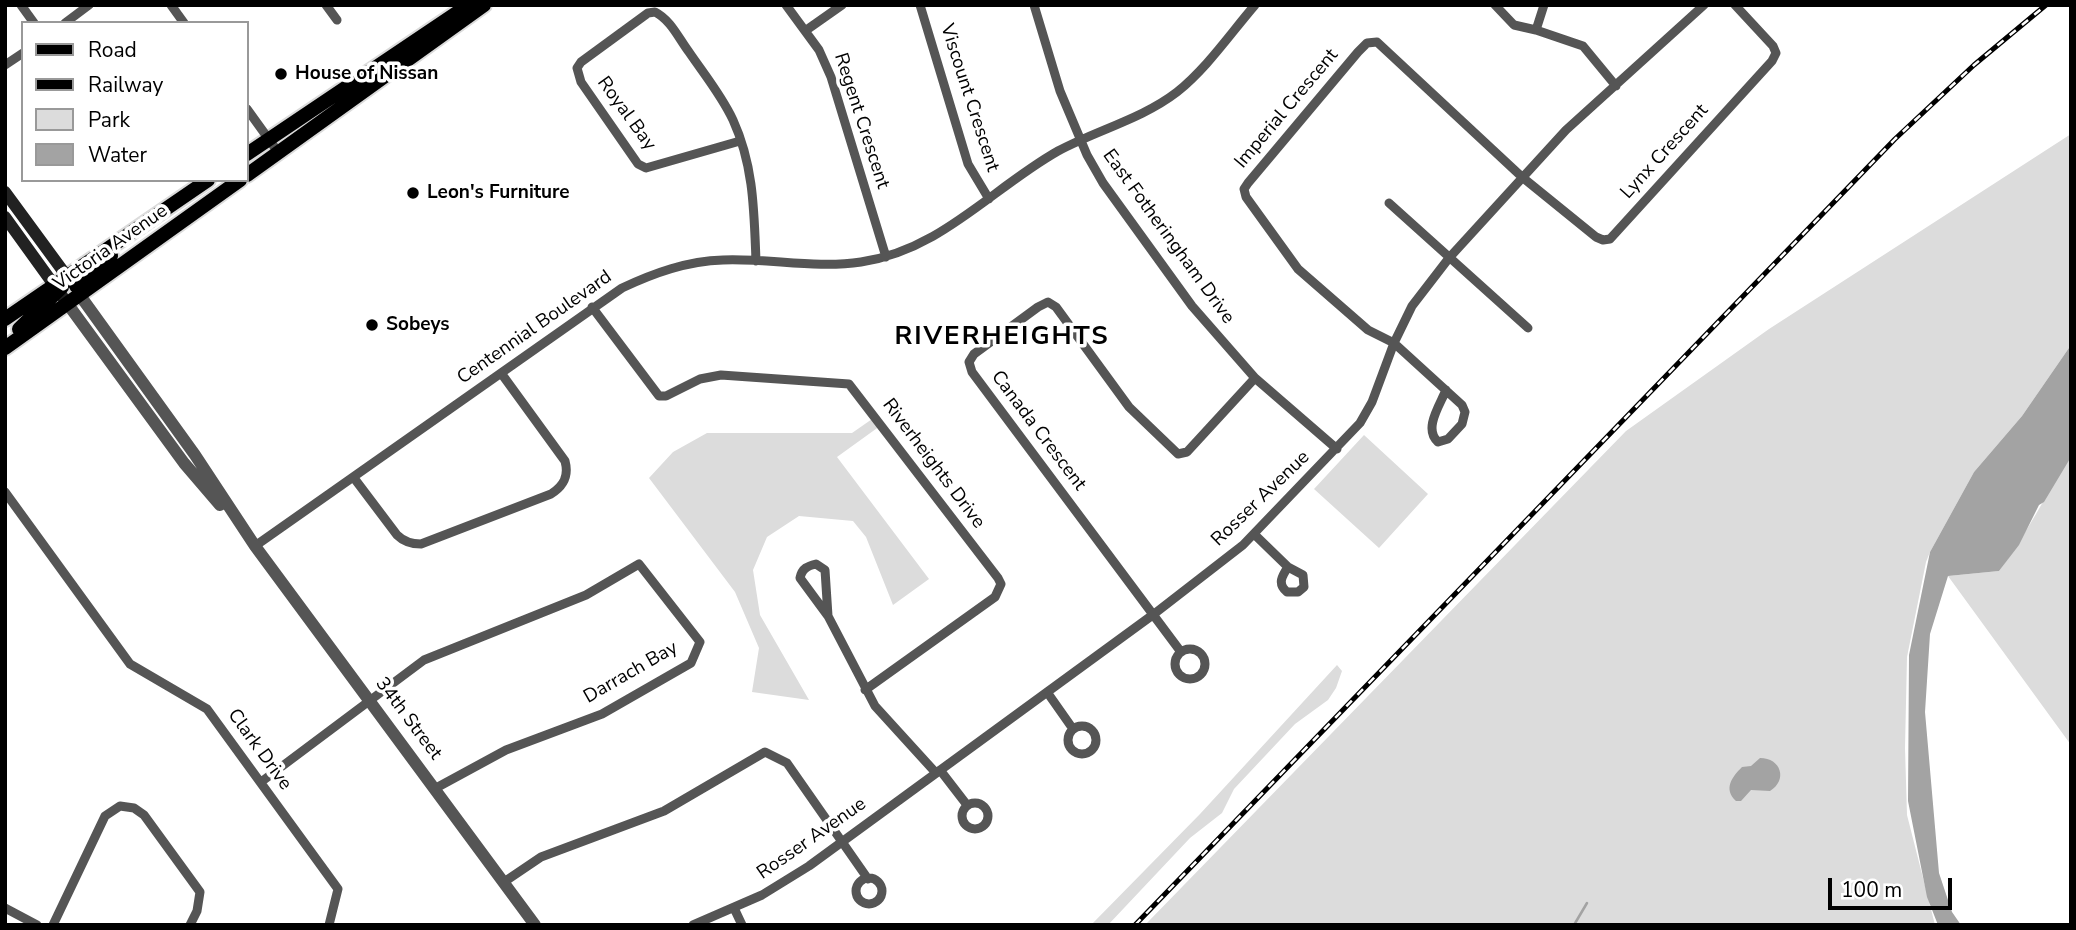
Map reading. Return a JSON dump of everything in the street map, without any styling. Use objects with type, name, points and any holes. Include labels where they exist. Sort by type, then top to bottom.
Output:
[{"type":"main road","points":[[248,153],[469,5]]},
{"type":"main road","points":[[248,174],[484,5]]},
{"type":"main road","name":"Victoria Avenue","points":[[5,348],[67,290],[164,211],[205,182]]},
{"type":"main road","name":"Victoria Avenue","points":[[5,319],[67,290],[237,182]]},
{"type":"main road","name":"34th Street","points":[[5,192],[67,290]]},
{"type":"main road","name":"34th Street","points":[[5,217],[67,290]]},
{"type":"main road","points":[[5,341],[67,290]]},
{"type":"street","points":[[21,5],[33,21]]},
{"type":"street","points":[[68,21],[89,5]]},
{"type":"street","points":[[171,5],[183,21]]},
{"type":"street","points":[[326,5],[337,20]]},
{"type":"street","name":"Regent Crescent","points":[[786,5],[819,50],[831,77],[886,257]]},
{"type":"street","points":[[805,31],[842,5]]},
{"type":"street","name":"Viscount Crescent","points":[[920,5],[968,164],[989,200]]},
{"type":"street","name":"East Fotheringham Drive","points":[[1034,5],[1060,91],[1080,140],[1102,183],[1192,306],[1255,377],[1337,449]]},
{"type":"street","name":"Centennial Boulevard","points":[[252,542],[354,478],[592,307],[622,288],[652,274],[679,266],[726,260],[844,264],[886,257],[933,238],[1037,164],[1080,140],[1152,108],[1177,91],[1255,5]]},
{"type":"street","points":[[1495,5],[1514,25],[1583,46],[1616,86]]},
{"type":"street","points":[[1536,30],[1544,5]]},
{"type":"street","name":"Rosser Avenue","points":[[693,925],[783,883],[1154,614],[1254,534],[1360,423],[1372,402],[1394,343],[1412,306],[1449,258],[1566,131],[1704,5]]},
{"type":"street","name":"Lynx Crescent","points":[[1521,177],[1596,237],[1610,239],[1772,61],[1776,53],[1773,46],[1735,5]]},
{"type":"street","name":"Royal Bay","points":[[740,141],[646,168],[638,164],[581,82],[577,68],[581,62],[641,17],[655,12],[668,22],[733,120],[749,164],[754,195],[756,261]]},
{"type":"street","name":"Imperial Crescent","points":[[1446,390],[1431,427],[1433,438],[1438,442],[1448,439],[1464,419],[1465,412],[1461,405],[1446,390],[1394,343],[1368,330],[1298,269],[1246,197],[1244,189],[1367,43],[1377,43],[1521,177]]},
{"type":"street","points":[[5,65],[21,54]]},
{"type":"street","points":[[248,110],[278,152]]},
{"type":"street","points":[[1388,203],[1528,328]]},
{"type":"street","name":"34th Street","points":[[67,290],[184,440],[252,542],[535,925]]},
{"type":"street","name":"34th Street","points":[[67,290],[173,449],[252,542]]},
{"type":"street","name":"Canada Crescent","points":[[1154,614],[972,372],[969,362],[974,354],[1048,302],[1056,307],[1129,407],[1178,454],[1187,452],[1255,377]]},
{"type":"street","name":"Riverheights Drive","points":[[592,307],[659,396],[666,396],[688,383],[721,375],[849,384],[998,578],[1001,584],[995,597],[865,690]]},
{"type":"street","points":[[354,478],[397,536],[414,544],[421,544],[561,488],[567,469],[565,461],[501,373]]},
{"type":"street","points":[[173,449],[184,440]]},
{"type":"street","name":"Clark Drive","points":[[5,492],[130,664],[207,709],[338,889],[329,925]]},
{"type":"street","points":[[1254,534],[1288,567]]},
{"type":"street","name":"Darrach Bay","points":[[370,700],[424,660],[586,595],[639,565],[700,642],[691,663],[602,714],[506,750],[436,789]]},
{"type":"street","points":[[828,616],[825,570],[821,565],[810,565],[804,569],[800,578],[828,616],[865,690],[889,723],[938,771],[967,805]]},
{"type":"street","points":[[1154,614],[1181,652]]},
{"type":"street","points":[[1047,692],[1073,729]]},
{"type":"street","points":[[261,782],[370,700]]},
{"type":"street","points":[[504,882],[541,857],[664,811],[765,752],[787,763],[868,879]]},
{"type":"street","points":[[53,925],[105,817],[120,806],[134,808],[144,815],[200,892],[197,911],[190,925]]},
{"type":"street","points":[[5,908],[37,925]]},
{"type":"street","points":[[734,908],[742,925]]},
{"type":"green space","points":[[2071,134],[2071,345],[2022,416],[1974,472],[1930,552],[1907,657],[1907,815],[1935,925],[1145,925],[1626,431],[1769,329]]},
{"type":"green space","points":[[875,417],[880,426],[837,457],[929,579],[893,605],[866,537],[853,521],[799,516],[767,537],[753,570],[760,615],[809,700],[752,692],[759,648],[735,592],[649,478],[673,452],[707,433],[852,433]]},
{"type":"green space","points":[[1364,435],[1428,494],[1379,548],[1314,489]]},
{"type":"green space","points":[[2071,457],[2071,745],[1948,576],[1999,571]]},
{"type":"green space","points":[[1337,665],[1342,671],[1328,700],[1295,724],[1234,789],[1222,813],[1190,838],[1108,925],[1091,925],[1200,814]]},
{"type":"water","points":[[2071,345],[2071,457],[2044,502],[2039,505],[2019,545],[1999,571],[1948,576],[1930,634],[1925,712],[1939,873],[1952,912],[1961,925],[1938,925],[1927,897],[1908,801],[1909,655],[1930,552],[1974,472],[2022,416]]},
{"type":"water","points":[[1760,758],[1777,766],[1780,770],[1779,781],[1770,791],[1751,790],[1741,801],[1736,801],[1730,792],[1732,779],[1742,767],[1751,766]]},
{"type":"waterway","points":[[1574,925],[1587,903]]},
{"type":"railway","points":[[1135,925],[1895,139],[1974,65],[2046,5]]},
{"type":"place","name":"House of Nissan","points":[[281,74]]},
{"type":"place","name":"Leon's Furniture","points":[[413,193]]},
{"type":"place","name":"Sobeys","points":[[372,325]]},
{"type":"district","name":"RIVERHEIGHTS","points":[[1002,338]]}]
